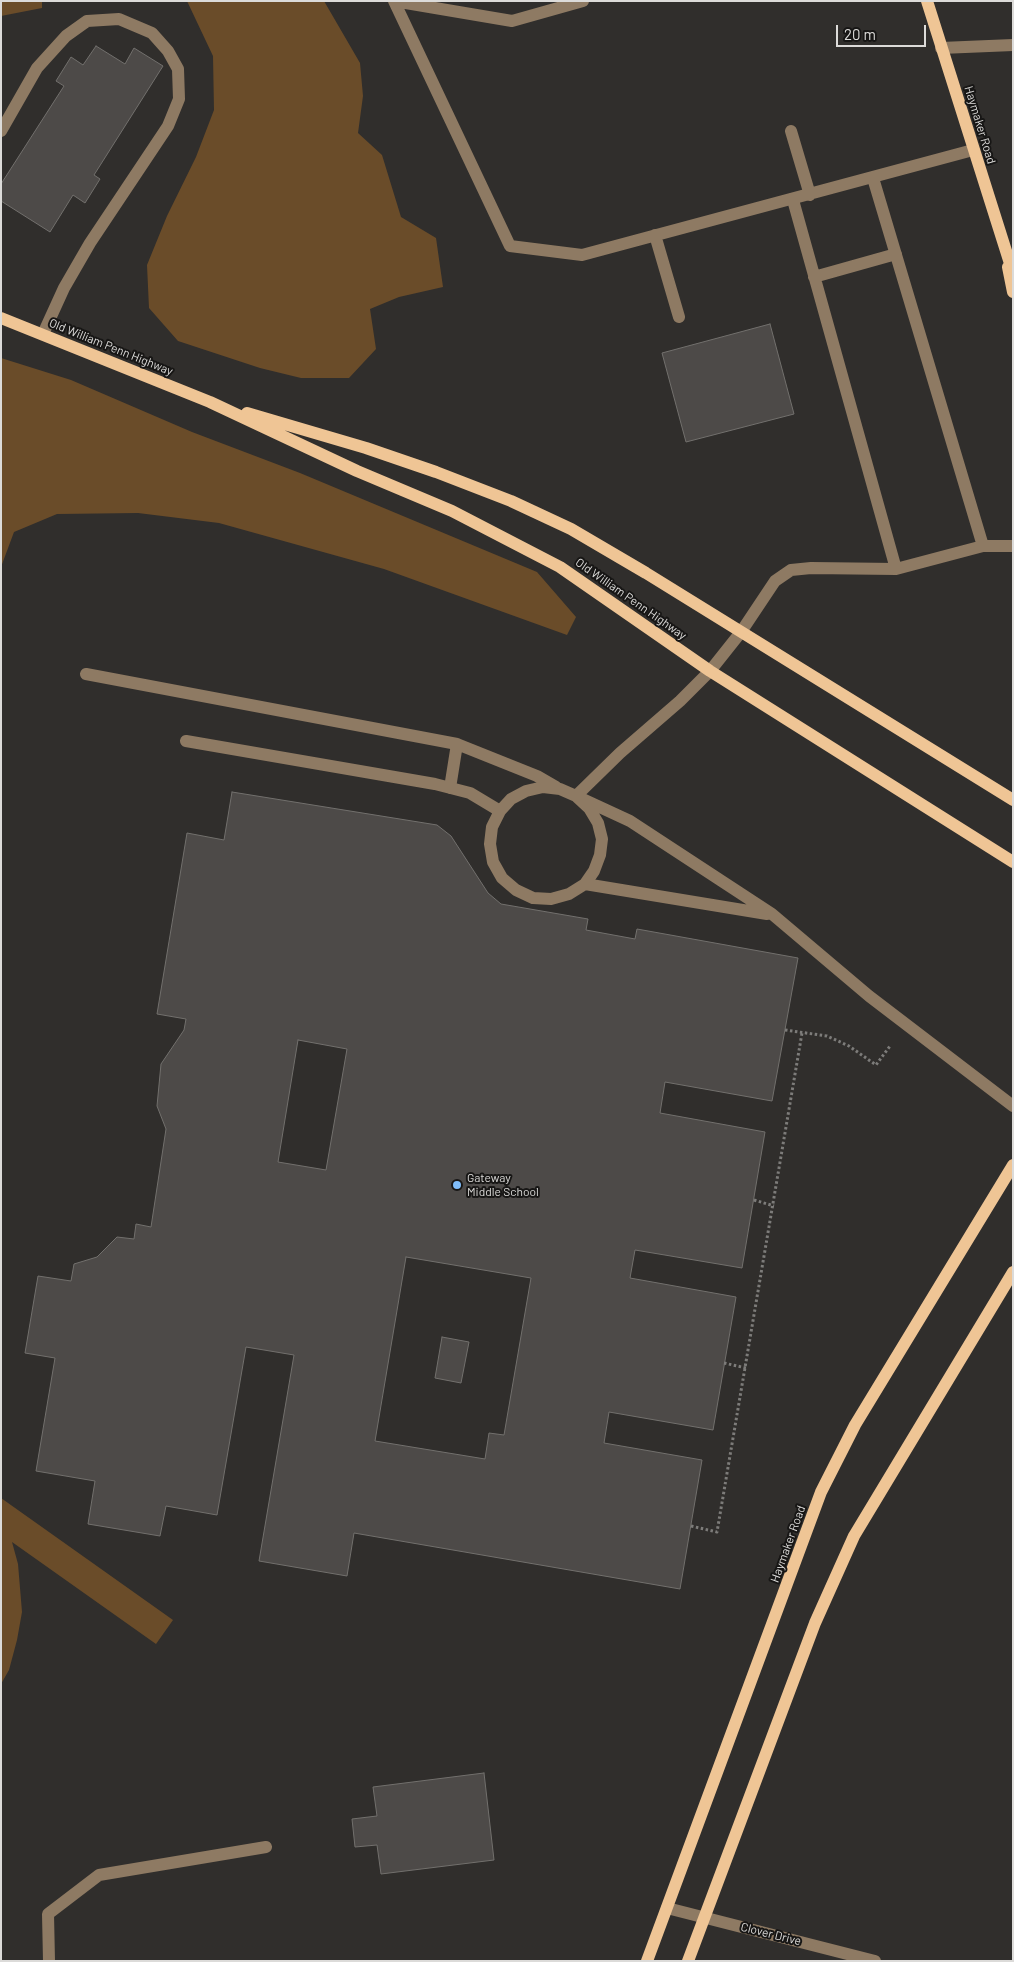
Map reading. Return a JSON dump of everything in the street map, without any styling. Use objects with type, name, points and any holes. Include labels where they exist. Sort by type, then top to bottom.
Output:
[{"type":"main road","name":"Haymaker Road","points":[[927,1],[1006,257],[1013,292]]},
{"type":"main road","name":"Haymaker Road","points":[[1006,257],[1013,273]]},
{"type":"main road","name":"Old William Penn Highway","points":[[1,318],[210,402],[357,471],[452,512],[552,562],[710,671],[1013,862]]},
{"type":"main road","name":"Old William Penn Highway","points":[[210,402],[366,448],[511,501],[571,530],[741,632],[1013,800]]},
{"type":"main road","points":[[994,788],[1013,787]]},
{"type":"main road","name":"Haymaker Road","points":[[647,1961],[821,1492],[855,1425],[1013,1165]]},
{"type":"main road","points":[[688,1961],[815,1623],[854,1536],[1013,1272]]},
{"type":"street","points":[[394,1],[512,21],[583,1]]},
{"type":"street","points":[[394,1],[510,246],[582,255],[973,150]]},
{"type":"street","points":[[1,131],[37,68],[66,36],[87,22],[119,20],[152,34],[168,50],[178,69],[179,99],[168,126],[90,243],[64,288],[43,334]]},
{"type":"street","points":[[941,48],[1013,44]]},
{"type":"street","points":[[791,131],[810,195]]},
{"type":"street","points":[[873,178],[983,546]]},
{"type":"street","points":[[792,200],[896,569]]},
{"type":"street","points":[[655,235],[679,317]]},
{"type":"street","points":[[814,277],[896,254]]},
{"type":"street","points":[[576,796],[710,671],[741,632],[774,580],[791,570],[811,568],[896,569],[983,546],[1013,546]]},
{"type":"street","points":[[86,674],[457,744],[537,776],[560,789],[630,821],[772,914],[869,996],[1013,1106]]},
{"type":"street","points":[[186,741],[450,788],[470,793],[500,811]]},
{"type":"street","points":[[450,788],[457,744]]},
{"type":"street","points":[[560,789],[543,787],[526,791],[512,799],[500,811],[492,827],[490,844],[493,862],[502,878],[516,890],[532,898],[551,899],[569,894],[584,884],[594,871],[600,855],[602,839],[598,823],[589,808],[576,796]]},
{"type":"street","points":[[584,884],[772,914]]},
{"type":"street","points":[[49,1961],[48,1914],[99,1875],[266,1847]]},
{"type":"street","name":"Clover Drive","points":[[667,1908],[875,1961]]},
{"type":"path","points":[[785,1030],[827,1036],[849,1046],[876,1064],[890,1046]]},
{"type":"path","points":[[691,1526],[717,1532],[802,1033]]},
{"type":"path","points":[[754,1200],[774,1206]]},
{"type":"path","points":[[724,1363],[746,1368]]},
{"type":"shaded area","points":[[1,1],[42,1],[42,8],[1,16]]},
{"type":"shaded area","points":[[187,1],[324,1],[360,63],[363,96],[358,133],[382,155],[401,217],[436,238],[443,287],[399,297],[370,309],[376,349],[349,378],[301,378],[260,368],[178,341],[149,308],[147,265],[167,216],[196,157],[214,110],[213,56]]},
{"type":"shaded area","points":[[1,358],[71,380],[192,432],[300,473],[537,572],[576,617],[567,635],[384,569],[219,523],[138,513],[57,514],[14,532],[1,567]]},
{"type":"shaded area","points":[[1,1498],[173,1620],[156,1644],[12,1542],[18,1564],[22,1612],[9,1670],[1,1684]]},
{"type":"building","points":[[96,46],[125,64],[134,48],[163,66],[94,175],[100,179],[85,203],[73,195],[50,232],[1,201],[1,184],[64,86],[56,81],[71,57],[83,65]]},
{"type":"building","points":[[770,324],[794,414],[686,442],[662,353]]},
{"type":"building","name":"Gateway Middle School","points":[[232,792],[437,825],[451,836],[488,893],[501,904],[588,919],[586,930],[635,939],[637,929],[798,958],[772,1101],[665,1082],[660,1113],[765,1132],[742,1268],[635,1250],[630,1278],[736,1297],[713,1430],[609,1412],[604,1443],[702,1460],[680,1589],[354,1533],[347,1576],[259,1561],[294,1355],[246,1347],[217,1515],[166,1506],[160,1536],[88,1524],[95,1481],[36,1471],[55,1358],[25,1353],[38,1276],[71,1281],[74,1264],[97,1257],[117,1237],[134,1239],[136,1224],[151,1227],[166,1129],[157,1106],[161,1064],[184,1030],[186,1019],[157,1014],[187,833],[224,840]],"holes":[[[298,1040],[347,1049],[326,1170],[278,1162]],[[406,1257],[531,1278],[504,1435],[489,1433],[485,1459],[375,1441]]]},
{"type":"building","points":[[442,1337],[469,1342],[461,1383],[435,1378]]},
{"type":"building","points":[[484,1773],[494,1860],[381,1874],[377,1845],[355,1847],[352,1819],[377,1816],[373,1787]]},
{"type":"place","name":"Gateway Middle School","points":[[457,1185]]}]
